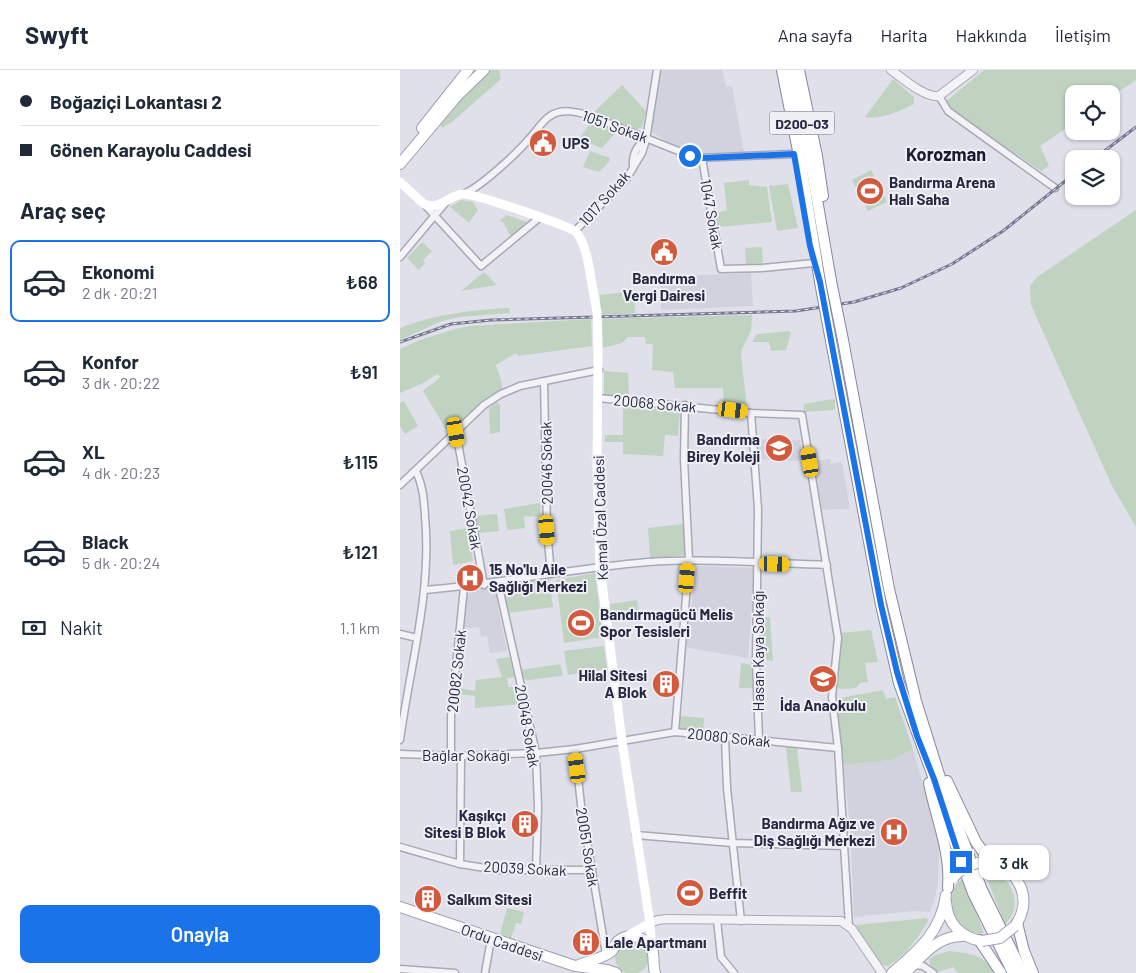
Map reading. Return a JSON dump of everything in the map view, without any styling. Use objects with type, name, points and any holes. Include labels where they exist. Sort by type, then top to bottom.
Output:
[{"type":"main road","points":[[400,155],[468,70]]},
{"type":"main road","points":[[400,164],[457,96],[484,70]]},
{"type":"main road","points":[[777,70],[814,263],[820,282]]},
{"type":"main road","name":"D200-03","points":[[782,70],[831,282],[889,589],[909,674],[957,826],[982,890],[1023,973]]},
{"type":"main road","name":"D200-03","points":[[791,70],[808,176],[820,282],[881,605],[899,683],[973,893],[1013,973]]},
{"type":"main road","name":"D200-03","points":[[799,70],[821,178],[829,240],[831,282]]},
{"type":"main road","points":[[400,182],[424,204],[433,206],[463,194],[478,197],[575,231]]},
{"type":"main road","name":"Kemal Özal Caddesi","points":[[575,231],[583,245],[597,312],[599,370],[597,468],[600,567],[622,741],[650,923],[653,957]]},
{"type":"main road","points":[[923,753],[929,786],[947,851],[949,868],[946,910],[958,930],[966,936]]},
{"type":"main road","points":[[934,756],[976,842],[989,862]]},
{"type":"main road","points":[[892,973],[926,941],[939,919],[953,878],[966,866],[989,862],[1003,866],[1010,872],[1021,887],[1024,905],[1016,925],[1000,938],[980,941],[957,935],[946,938],[932,947],[919,963],[905,973]]},
{"type":"main road","name":"Ordu Caddesi","points":[[400,907],[575,966],[597,968],[617,973]]},
{"type":"main road","points":[[637,930],[648,911]]},
{"type":"main road","points":[[575,966],[610,949],[619,940],[650,923]]},
{"type":"main road","points":[[1016,925],[1033,973]]},
{"type":"main road","points":[[626,937],[635,936],[645,941],[653,957],[655,973]]},
{"type":"main road","points":[[980,941],[1000,973]]},
{"type":"main road","points":[[610,949],[612,962],[617,973]]},
{"type":"main road","points":[[646,973],[651,966],[653,957]]},
{"type":"street","points":[[647,137],[657,70]]},
{"type":"street","points":[[891,70],[932,96],[939,96],[973,70]]},
{"type":"street","points":[[939,96],[948,111],[1055,188]]},
{"type":"street","name":"1051 Sokak","points":[[463,194],[477,186],[520,149],[550,115],[572,111],[588,114],[690,156],[702,158],[794,154]]},
{"type":"street","name":"1017 Sokak","points":[[575,231],[626,178],[633,165],[636,150],[647,137]]},
{"type":"street","name":"1047 Sokak","points":[[702,158],[721,269],[762,268],[814,263]]},
{"type":"street","points":[[477,186],[478,197]]},
{"type":"street","points":[[400,257],[446,202]]},
{"type":"street","points":[[424,204],[482,266],[539,218]]},
{"type":"street","points":[[400,485],[416,472],[484,405],[501,394],[520,386],[544,380],[599,370]]},
{"type":"street","name":"20046 Sokak","points":[[544,380],[547,530],[551,574]]},
{"type":"street","name":"20068 Sokak","points":[[598,398],[685,405],[751,413],[802,415],[827,564]]},
{"type":"street","points":[[675,732],[689,560],[684,460],[685,405]]},
{"type":"street","name":"Hasan Kaya Sokağı","points":[[751,413],[758,509],[756,662],[759,740]]},
{"type":"street","name":"20042 Sokak","points":[[456,432],[484,584]]},
{"type":"street","points":[[400,740],[425,590],[427,532],[423,490],[416,472]]},
{"type":"street","points":[[425,590],[498,583],[600,567],[689,560],[827,564],[838,638],[832,697],[838,748],[849,926]]},
{"type":"street","name":"20048 Sokak","points":[[498,583],[536,753],[538,808],[536,871]]},
{"type":"street","name":"20082 Sokak","points":[[451,756],[451,716],[464,587]]},
{"type":"street","points":[[400,634],[417,638]]},
{"type":"street","name":"20080 Sokak","points":[[622,741],[675,732],[838,748]]},
{"type":"street","points":[[725,738],[727,788],[741,921]]},
{"type":"street","name":"Bağlar Sokağı","points":[[400,754],[461,756],[536,753],[622,741]]},
{"type":"street","name":"20051 Sokak","points":[[575,749],[592,870],[610,949]]},
{"type":"street","points":[[460,864],[461,756]]},
{"type":"street","points":[[636,835],[732,843],[844,846]]},
{"type":"street","name":"20039 Sokak","points":[[400,848],[460,864],[498,870],[592,870]]},
{"type":"street","points":[[650,923],[667,919],[839,921],[849,926],[882,973]]},
{"type":"street","points":[[717,920],[721,957],[734,973]]},
{"type":"street","points":[[485,973],[491,939]]},
{"type":"street","points":[[919,963],[933,973]]},
{"type":"street","points":[[400,969],[455,973]]},
{"type":"shaded area","points":[[659,70],[722,70],[726,87],[732,86],[744,152],[693,153],[673,145],[650,131]]},
{"type":"shaded area","points":[[751,273],[753,306],[661,310],[660,277]]},
{"type":"shaded area","name":"Bandırma Birey Koleji","points":[[756,439],[800,440],[803,459],[800,461],[759,459],[757,457]]},
{"type":"shaded area","points":[[830,459],[831,464],[842,462],[850,509],[822,510],[814,461]]},
{"type":"shaded area","points":[[698,566],[755,568],[748,658],[689,648],[686,645],[696,568]]},
{"type":"shaded area","points":[[495,584],[507,651],[490,653],[487,636],[481,637],[479,627],[463,628],[466,588]]},
{"type":"shaded area","name":"Bandırma Ağız ve Diş Sağlığı Merkezi","points":[[913,749],[939,844],[938,881],[935,898],[930,912],[915,911],[854,917],[850,824],[843,765],[891,760]]},
{"type":"green space","points":[[489,70],[499,70],[501,79],[452,122],[442,128],[439,122]]},
{"type":"green space","points":[[984,70],[1136,70],[1136,80],[1120,91],[1120,85],[1065,85],[1065,129],[1040,146],[1049,166],[1041,171],[943,104]]},
{"type":"green space","points":[[893,79],[914,97],[914,104],[883,116],[865,117]]},
{"type":"green space","points":[[622,85],[646,111],[642,127],[638,129],[630,128],[593,113]]},
{"type":"green space","points":[[592,121],[616,129],[616,132],[602,148],[579,139]]},
{"type":"green space","points":[[590,151],[610,158],[609,162],[599,172],[583,167]]},
{"type":"green space","name":"Bandırma Arena Halı Saha","points":[[871,170],[887,202],[868,211],[852,180]]},
{"type":"green space","points":[[749,180],[749,185],[767,187],[772,222],[719,227],[716,213],[727,210],[724,183]]},
{"type":"green space","points":[[788,184],[798,228],[777,231],[769,186]]},
{"type":"green space","points":[[461,200],[473,202],[478,210],[469,223],[450,207]]},
{"type":"green space","points":[[1136,210],[1136,527],[1112,486],[1031,305],[1030,286],[1037,277]]},
{"type":"green space","points":[[507,215],[527,222],[511,237],[503,222],[499,221]]},
{"type":"green space","points":[[422,242],[432,251],[423,260],[425,263],[419,270],[407,258]]},
{"type":"green space","points":[[762,247],[763,265],[746,266],[745,248]]},
{"type":"green space","points":[[484,272],[497,285],[461,291]]},
{"type":"green space","points":[[634,291],[635,313],[600,315],[600,295]]},
{"type":"green space","points":[[509,308],[510,313],[460,317],[442,321],[400,340],[400,328],[413,323],[440,316]]},
{"type":"green space","points":[[752,315],[751,331],[741,355],[747,408],[724,405],[723,388],[675,388],[673,372],[652,370],[653,344],[646,344],[645,337],[628,337],[622,343],[603,348],[602,319]]},
{"type":"green space","points":[[591,319],[592,346],[518,356],[516,353],[496,365],[502,389],[482,401],[449,434],[423,391],[440,376],[437,374],[423,383],[400,393],[400,349],[420,340],[470,326]]},
{"type":"green space","points":[[789,331],[791,333],[786,350],[771,351],[769,342],[752,342],[756,335],[759,334]]},
{"type":"green space","points":[[604,371],[628,373],[629,397],[604,395]]},
{"type":"green space","points":[[835,400],[835,408],[833,410],[804,412],[804,404]]},
{"type":"green space","points":[[404,401],[418,426],[405,434],[400,426],[400,403]]},
{"type":"green space","points":[[496,402],[500,404],[500,432],[490,434],[489,409]]},
{"type":"green space","points":[[623,406],[680,412],[678,436],[665,435],[663,456],[623,454],[623,442],[605,442],[605,435],[623,435]]},
{"type":"green space","points":[[540,503],[541,517],[524,516],[525,528],[507,530],[504,509]]},
{"type":"green space","points":[[497,514],[499,531],[479,533],[477,531],[474,516]]},
{"type":"green space","points":[[683,524],[685,555],[652,559],[650,557],[648,528]]},
{"type":"green space","points":[[467,528],[473,561],[453,565],[450,531]]},
{"type":"green space","points":[[595,573],[603,637],[564,643],[556,580]]},
{"type":"green space","points":[[549,579],[553,607],[508,613],[501,585]]},
{"type":"green space","points":[[637,600],[639,612],[611,615],[610,604]]},
{"type":"green space","points":[[759,617],[770,617],[773,661],[760,659]]},
{"type":"green space","points":[[871,630],[878,662],[865,663],[868,682],[860,683],[856,688],[840,689],[837,687],[841,633]]},
{"type":"green space","name":"Bandırmagücü Melis Spor Tesisleri","points":[[604,646],[607,669],[568,675],[564,651]]},
{"type":"green space","points":[[510,657],[515,677],[507,678],[508,687],[518,687],[522,704],[475,708],[475,696],[458,694],[460,688],[475,691],[476,680],[502,677],[496,659]]},
{"type":"green space","points":[[742,663],[752,665],[753,688],[739,688]]},
{"type":"green space","points":[[560,664],[563,675],[561,676],[530,680],[523,679],[521,670]]},
{"type":"green space","points":[[883,690],[886,699],[895,697],[913,749],[891,760],[843,765],[835,699]]},
{"type":"green space","points":[[680,716],[704,718],[703,732],[679,730]]},
{"type":"green space","points":[[786,747],[797,748],[802,792],[791,792]]},
{"type":"green space","points":[[984,871],[993,872],[1001,876],[1012,890],[1014,908],[1011,917],[1005,924]]},
{"type":"green space","points":[[962,879],[984,933],[979,934],[961,926],[954,915],[951,902],[952,895],[957,883]]},
{"type":"green space","points":[[507,908],[524,912],[521,924],[516,923],[511,938],[500,934]]},
{"type":"green space","points":[[927,918],[928,921],[911,946],[888,966],[882,965],[872,956],[860,937],[856,925]]},
{"type":"green space","points":[[632,940],[644,945],[649,957],[644,969],[632,974],[620,969],[615,957],[620,945]]},
{"type":"green space","points":[[949,951],[976,956],[987,962],[996,973],[958,973],[953,967],[935,973],[931,968],[929,959]]},
{"type":"railway","points":[[1106,150],[1136,127]]},
{"type":"railway","points":[[400,342],[451,324],[491,320],[796,311],[854,302],[901,288],[952,264],[1003,231],[1065,181]]},
{"type":"place","name":"UPS","points":[[543,143]]},
{"type":"place","name":"Bandırma Arena Halı Saha","points":[[870,191]]},
{"type":"place","name":"Bandırma Vergi Dairesi","points":[[664,252]]},
{"type":"place","name":"Bandırma Birey Koleji","points":[[779,448]]},
{"type":"place","name":"15 No'lu Aile Sağlığı Merkezi","points":[[470,578]]},
{"type":"place","name":"Bandırmagücü Melis Spor Tesisleri","points":[[581,623]]},
{"type":"place","name":"İda Anaokulu","points":[[823,679]]},
{"type":"place","name":"Hilal Sitesi A Blok","points":[[666,684]]},
{"type":"place","name":"Kaşıkçı Sitesi B Blok","points":[[525,824]]},
{"type":"place","name":"Bandırma Ağız ve Diş Sağlığı Merkezi","points":[[894,832]]},
{"type":"place","name":"Beffit","points":[[690,893]]},
{"type":"place","name":"Salkım Sitesi","points":[[428,899]]},
{"type":"place","name":"Lale Apartmanı","points":[[586,942]]},
{"type":"district","name":"Korozman","points":[[946,154]]},
{"type":"route","points":[[690,156],[702,158],[794,154],[810,246],[820,282],[881,605],[899,683],[934,779],[961,862]]}]
